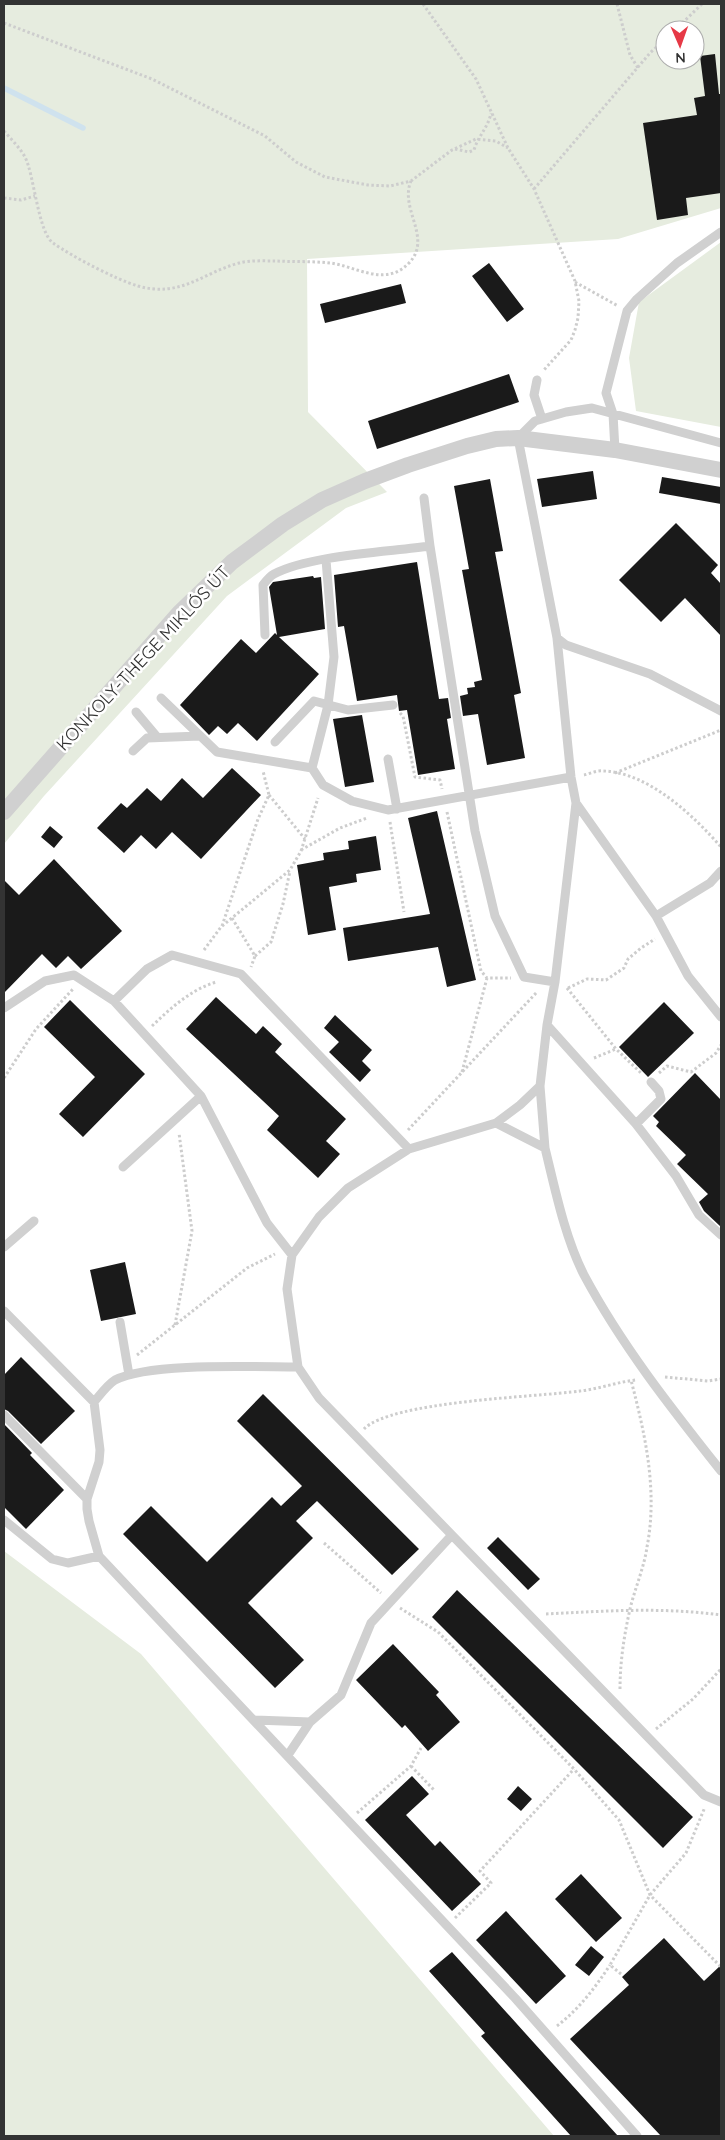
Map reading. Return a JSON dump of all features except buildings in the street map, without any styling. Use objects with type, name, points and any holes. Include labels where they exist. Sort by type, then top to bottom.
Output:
[{"type":"street","name":"KONKOLY-THEGE MIKLÓS ÚT","points":[[4,812],[179,614],[232,562],[283,524],[322,500],[365,481],[467,446],[496,439],[518,438],[616,450],[721,470]]},
{"type":"lane","points":[[616,450],[613,414],[606,393],[606,385],[627,311],[636,299],[677,264],[721,232]]},
{"type":"lane","points":[[537,380],[534,395],[542,419]]},
{"type":"lane","points":[[721,443],[592,408],[535,421],[518,438],[557,638],[571,777],[576,803],[555,984],[547,1025],[540,1086],[545,1148],[559,1207],[584,1274],[648,1378],[721,1471]]},
{"type":"lane","points":[[424,498],[475,831],[495,916],[524,977],[555,984]]},
{"type":"lane","points":[[265,635],[263,584],[273,575],[297,566],[326,560],[430,546]]},
{"type":"lane","points":[[326,560],[334,657],[328,705],[312,768],[323,785],[352,801],[392,810],[471,797],[571,777]]},
{"type":"lane","points":[[557,638],[566,645],[650,674],[721,711]]},
{"type":"lane","points":[[161,698],[218,752],[312,768]]},
{"type":"lane","points":[[275,742],[314,701],[348,710],[393,705]]},
{"type":"lane","points":[[136,712],[157,737]]},
{"type":"lane","points":[[133,752],[147,738],[200,736]]},
{"type":"lane","points":[[388,759],[392,810]]},
{"type":"lane","points":[[576,803],[656,916],[688,976],[721,1018]]},
{"type":"lane","points":[[656,916],[710,883],[721,872]]},
{"type":"lane","points":[[114,1000],[147,969],[172,955],[241,974],[409,1149]]},
{"type":"lane","points":[[4,1008],[45,982],[74,975],[114,1000],[201,1096],[267,1223],[292,1255]]},
{"type":"lane","points":[[547,1025],[636,1124],[676,1176],[699,1215],[721,1235]]},
{"type":"lane","points":[[636,1124],[661,1099],[659,1091],[651,1082]]},
{"type":"lane","points":[[540,1086],[520,1105],[496,1123],[409,1149],[348,1188],[320,1217],[292,1255],[287,1289],[298,1367],[319,1398],[451,1536],[704,1795],[721,1802]]},
{"type":"lane","points":[[123,1167],[201,1096]]},
{"type":"lane","points":[[496,1123],[545,1148]]},
{"type":"lane","points":[[4,1247],[34,1221]]},
{"type":"lane","points":[[4,1311],[94,1402],[100,1450],[99,1462],[87,1499],[88,1521],[99,1556],[447,1925],[637,2136]]},
{"type":"lane","points":[[4,1326],[12,1319]]},
{"type":"lane","points":[[120,1322],[129,1375]]},
{"type":"lane","points":[[94,1402],[114,1381],[129,1375],[174,1369],[298,1367]]},
{"type":"lane","points":[[4,1415],[87,1499]]},
{"type":"lane","points":[[4,1520],[52,1559],[68,1563],[99,1556]]},
{"type":"lane","points":[[288,1755],[310,1722],[341,1695],[371,1623],[451,1536]]},
{"type":"lane","points":[[255,1720],[310,1722]]},
{"type":"path","points":[[423,4],[476,80],[508,148],[534,189],[575,281],[579,301],[575,330],[570,340],[537,380]]},
{"type":"path","points":[[617,4],[630,55],[638,68]]},
{"type":"path","points":[[685,20],[702,4]]},
{"type":"path","points":[[4,23],[152,79],[265,136],[296,162],[313,173],[380,186],[411,181],[452,150],[476,140],[496,141],[508,148]]},
{"type":"path","points":[[534,189],[655,50]]},
{"type":"path","points":[[452,150],[472,151],[476,140],[488,125],[491,113]]},
{"type":"path","points":[[4,131],[26,158],[35,196],[51,242],[96,267],[138,286],[177,289],[240,262],[331,263],[377,275],[402,269],[414,256],[418,248],[417,231],[407,197],[411,181]]},
{"type":"path","points":[[4,198],[21,200],[35,196]]},
{"type":"path","points":[[575,281],[627,311]]},
{"type":"path","points":[[393,705],[403,716],[415,777],[440,780],[481,971],[487,978]]},
{"type":"path","points":[[616,774],[721,730]]},
{"type":"path","points":[[260,759],[269,795],[305,839]]},
{"type":"path","points":[[571,777],[602,770],[641,781],[689,812],[721,847]]},
{"type":"path","points":[[255,956],[271,942],[283,904],[290,870],[301,851],[323,785]]},
{"type":"path","points":[[221,927],[258,819],[269,795]]},
{"type":"path","points":[[301,851],[340,828],[392,810],[404,912]]},
{"type":"path","points":[[195,962],[221,927],[290,870]]},
{"type":"path","points":[[567,988],[587,979],[606,980],[624,968],[628,959],[656,938]]},
{"type":"path","points":[[487,978],[524,977]]},
{"type":"path","points":[[461,1072],[487,978]]},
{"type":"path","points":[[4,1078],[36,1029],[82,980]]},
{"type":"path","points":[[398,1139],[543,986],[555,984],[567,988],[616,1049],[651,1082],[667,1066],[691,1072],[716,1053],[721,1045]]},
{"type":"path","points":[[582,1063],[616,1049]]},
{"type":"path","points":[[175,1325],[192,1231],[178,1118]]},
{"type":"path","points":[[127,1363],[247,1268],[274,1254]]},
{"type":"path","points":[[358,1437],[370,1424],[397,1413],[468,1402],[581,1391],[648,1378],[662,1377],[708,1381],[721,1379]]},
{"type":"path","points":[[617,1706],[620,1690],[621,1657],[630,1609],[648,1546],[650,1473],[644,1431],[631,1380]]},
{"type":"path","points":[[324,1542],[391,1601],[438,1632],[574,1769],[619,1820],[650,1895],[721,1966]]},
{"type":"path","points":[[528,1615],[630,1609],[687,1610],[721,1615]]},
{"type":"path","points":[[646,1736],[693,1699],[721,1669]]},
{"type":"path","points":[[349,1820],[411,1766],[421,1748]]},
{"type":"path","points":[[411,1766],[434,1790]]},
{"type":"path","points":[[447,1925],[491,1883],[480,1872],[574,1769]]},
{"type":"path","points":[[547,2034],[572,2014],[610,1965],[650,1895],[686,1854],[710,1798]]},
{"type":"path","points":[[610,1965],[621,1974]]},
{"type":"shaded area","points":[[4,4],[721,4],[721,208],[618,239],[307,259],[308,412],[387,492],[346,508],[227,596],[44,796],[4,844]]},
{"type":"shaded area","points":[[721,242],[721,427],[636,411],[629,358],[639,302]]},
{"type":"shaded area","points":[[4,1551],[141,1654],[554,2136],[4,2136]]},
{"type":"waterway","points":[[4,88],[83,128]]}]
